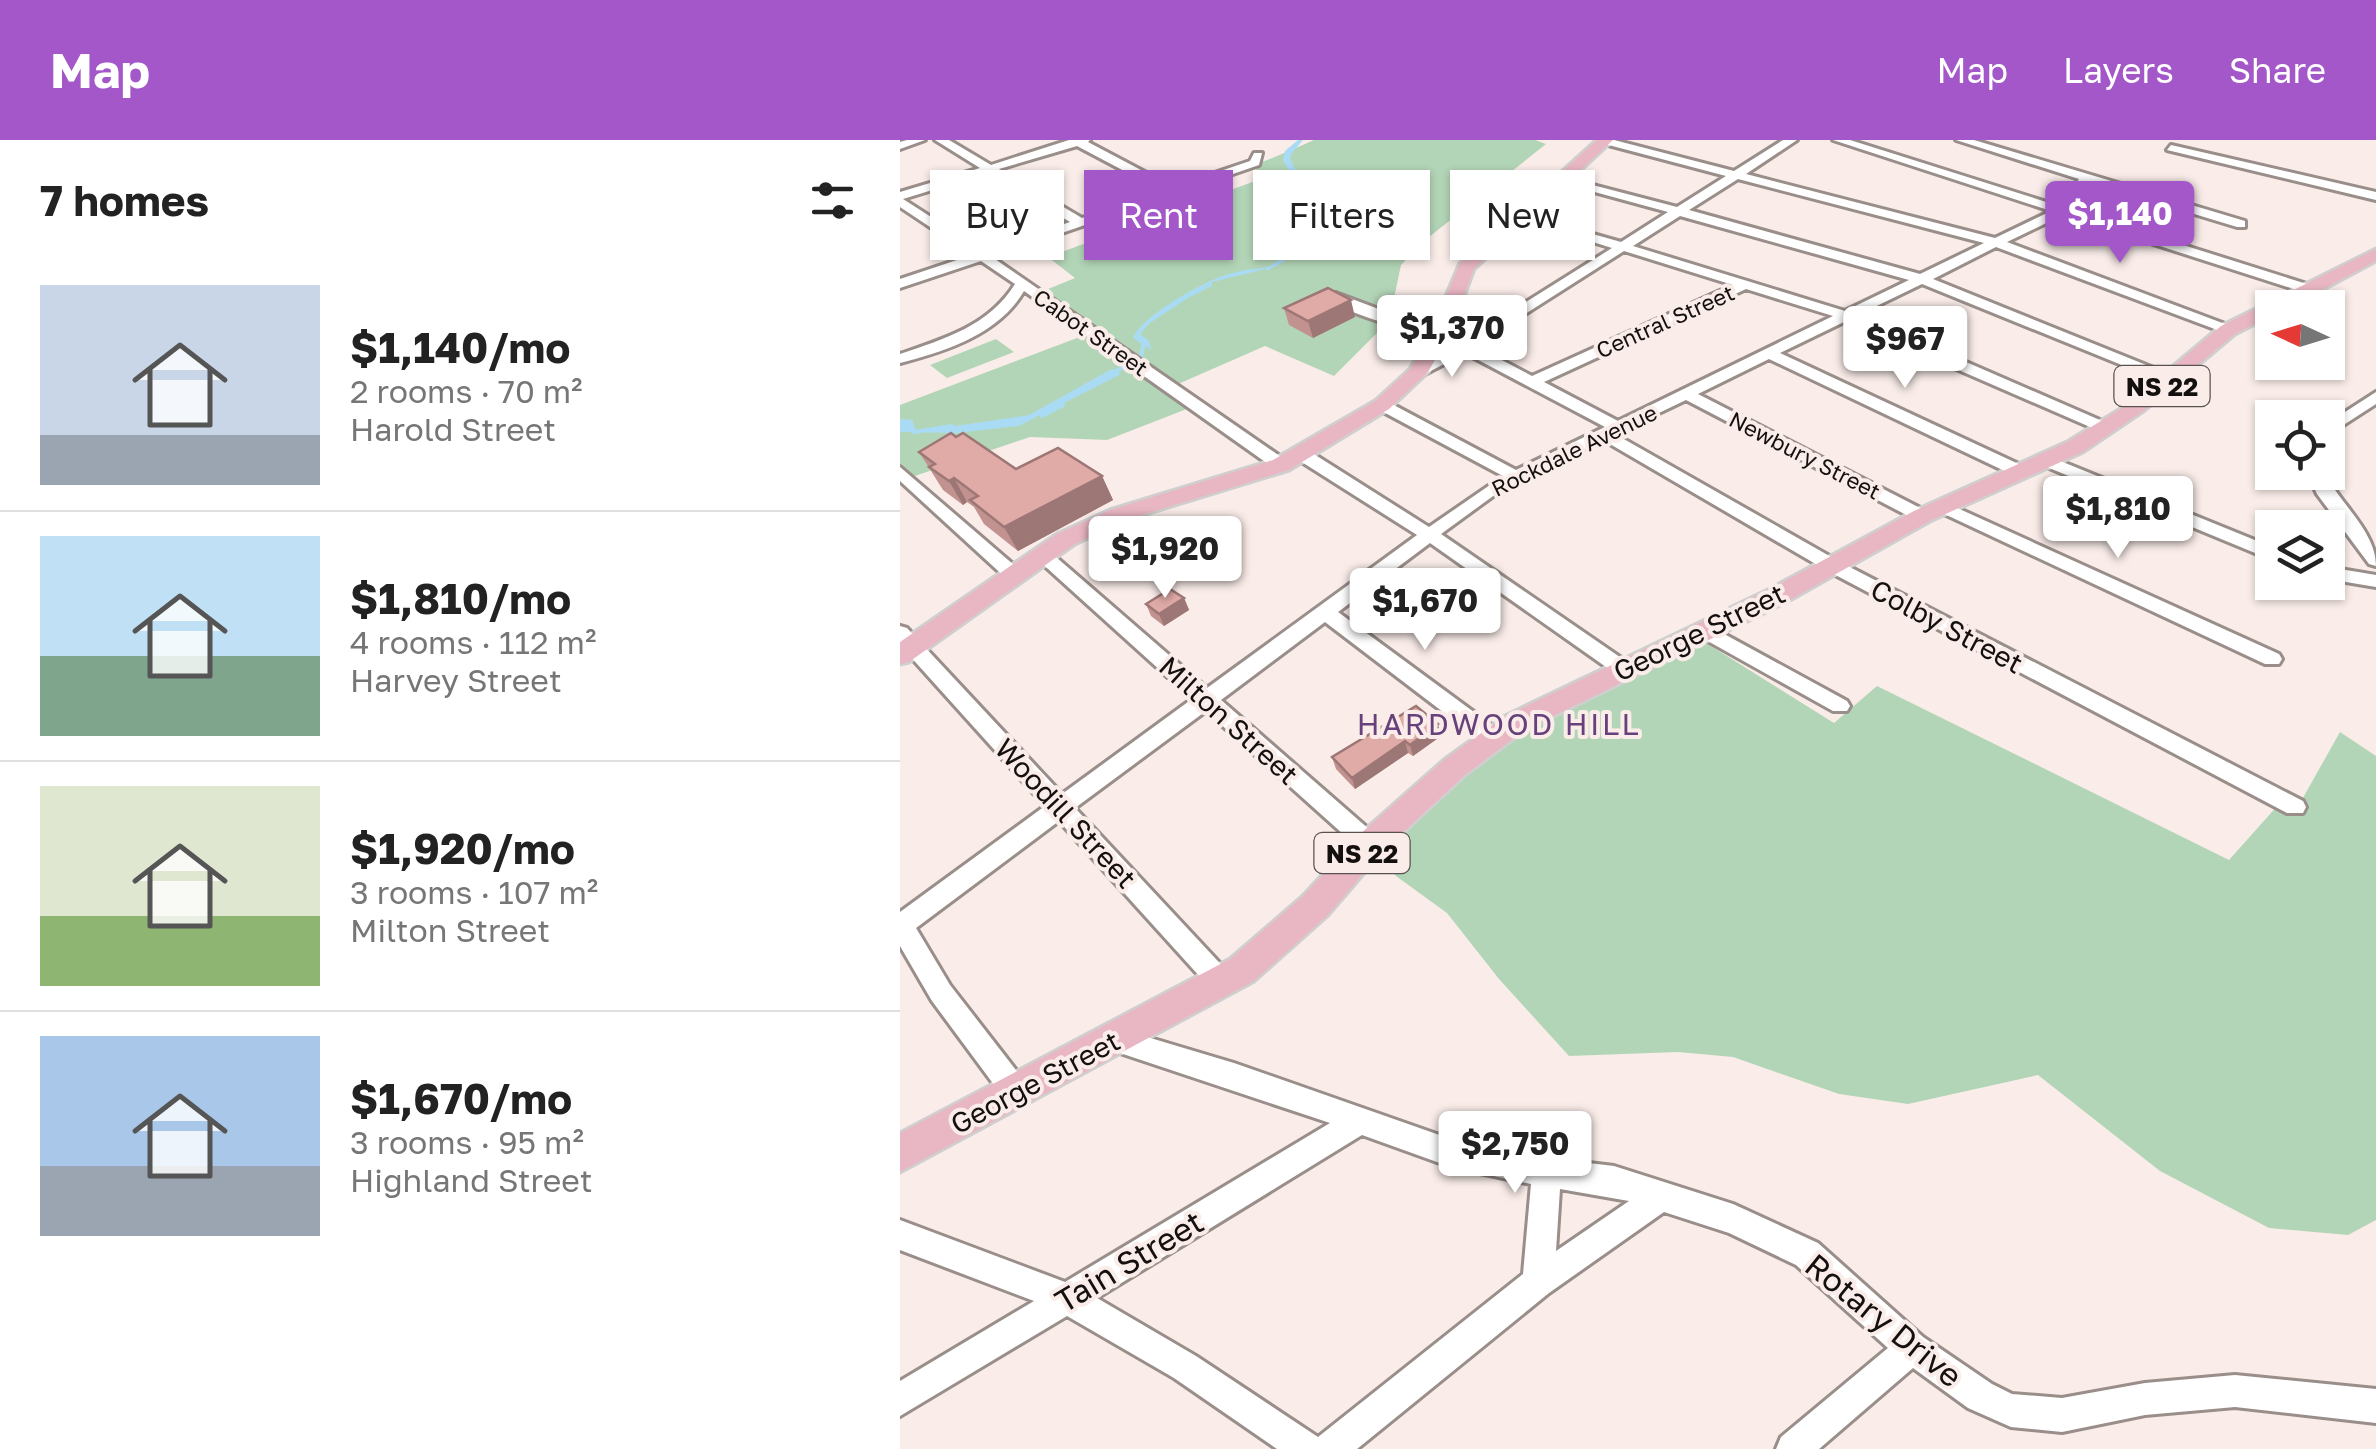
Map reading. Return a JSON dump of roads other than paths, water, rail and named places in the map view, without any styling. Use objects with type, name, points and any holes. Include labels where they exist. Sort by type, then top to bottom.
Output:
[{"type":"main road","points":[[1572,170],[1605,141]]},
{"type":"main road","name":"George Street","points":[[2302,290],[2376,254]]},
{"type":"main road","points":[[904,645],[1043,555],[1118,515],[1281,465],[1382,404],[1418,372],[1440,334],[1466,266],[1473,260]]},
{"type":"main road","name":"George Street","points":[[900,1152],[1118,1040],[1242,970],[1290,930],[1370,844],[1492,738],[1622,668],[1833,566],[1933,512],[2048,461],[2170,380],[2228,330],[2255,317]]},
{"type":"street","points":[[900,146],[919,140]]},
{"type":"street","points":[[940,140],[1080,222]]},
{"type":"street","points":[[1418,372],[1464,348],[1791,140]]},
{"type":"street","points":[[1838,140],[2305,288]]},
{"type":"street","points":[[1962,140],[2242,224]]},
{"type":"street","points":[[900,199],[1079,141],[1133,170]]},
{"type":"street","points":[[1605,141],[1996,243],[2228,330]]},
{"type":"street","points":[[2171,148],[2376,196]]},
{"type":"street","points":[[1233,170],[1255,163],[1258,156]]},
{"type":"street","name":"Rockdale Avenue","points":[[901,924],[1429,534],[1514,476],[1612,432],[2061,211],[2086,178]]},
{"type":"street","points":[[1595,188],[1922,279],[2170,380]]},
{"type":"street","name":"Cabot Street","points":[[900,199],[930,220]]},
{"type":"street","points":[[1064,227],[1084,221]]},
{"type":"street","points":[[1595,237],[1847,316],[2103,427]]},
{"type":"street","points":[[900,284],[969,260]]},
{"type":"street","name":"Cabot Street","points":[[987,260],[1281,465]]},
{"type":"street","points":[[900,360],[972,332],[1003,310],[1022,284]]},
{"type":"street","name":"Central Street","points":[[1531,382],[1744,285]]},
{"type":"street","name":"Colby Street","points":[[1331,296],[1400,324],[1440,334],[1531,382],[1833,566],[2295,807]]},
{"type":"street","points":[[1003,310],[1052,306]]},
{"type":"street","points":[[1770,354],[2019,471]]},
{"type":"street","name":"Newbury Street","points":[[1688,394],[1933,512],[2272,659]]},
{"type":"street","points":[[2345,418],[2376,397]]},
{"type":"street","points":[[1382,404],[1514,476]]},
{"type":"street","points":[[1303,455],[1429,534],[1622,668]]},
{"type":"street","points":[[2048,461],[2255,547]]},
{"type":"street","points":[[905,484],[1014,575]]},
{"type":"street","points":[[2324,490],[2376,560]]},
{"type":"street","name":"Milton Street","points":[[1043,555],[1370,844]]},
{"type":"street","points":[[2345,576],[2376,581]]},
{"type":"street","points":[[1324,611],[1492,738]]},
{"type":"street","points":[[1704,630],[1840,706]]},
{"type":"street","name":"Woodill Street","points":[[904,645],[1220,981]]},
{"type":"street","points":[[901,924],[940,993],[1016,1092]]},
{"type":"street","name":"Rotary Drive","points":[[1118,1040],[1234,1076],[1448,1152],[1614,1181],[1733,1219],[1807,1254],[1912,1348],[1980,1396],[2011,1410],[2034,1415],[2236,1391],[2376,1406]]},
{"type":"street","name":"Tain Street","points":[[900,1400],[1358,1122]]},
{"type":"street","points":[[1538,1282],[1547,1172]]},
{"type":"street","points":[[1330,1449],[1538,1282],[1663,1194]]},
{"type":"street","points":[[900,1235],[1066,1298],[1184,1367],[1307,1449]]},
{"type":"street","points":[[1794,1449],[1912,1348]]},
{"type":"water","points":[[1303,140],[1288,158],[1295,170],[1288,170],[1283,160],[1285,151]]},
{"type":"water","points":[[1286,260],[1277,266],[1212,282],[1144,327],[1139,334],[1148,340],[1152,350],[1133,338],[1150,319],[1195,289],[1226,275]]},
{"type":"water","points":[[1112,369],[1121,374],[1019,426],[956,433],[900,432],[900,421],[911,422],[914,432],[1029,415]]},
{"type":"waterway","points":[[1290,153],[1294,170]]},
{"type":"waterway","points":[[1268,269],[1281,260]]},
{"type":"waterway","points":[[1224,277],[1247,272]]},
{"type":"waterway","points":[[1189,296],[1211,285],[1210,282]]},
{"type":"waterway","points":[[1143,345],[1139,334],[1147,324]]},
{"type":"waterway","points":[[1114,372],[1141,358],[1143,345]]},
{"type":"waterway","points":[[1042,416],[1063,405]]},
{"type":"waterway","points":[[900,421],[911,422],[914,432],[952,426]]},
{"type":"district","name":"HARDWOOD HILL","points":[[1499,724]]}]
